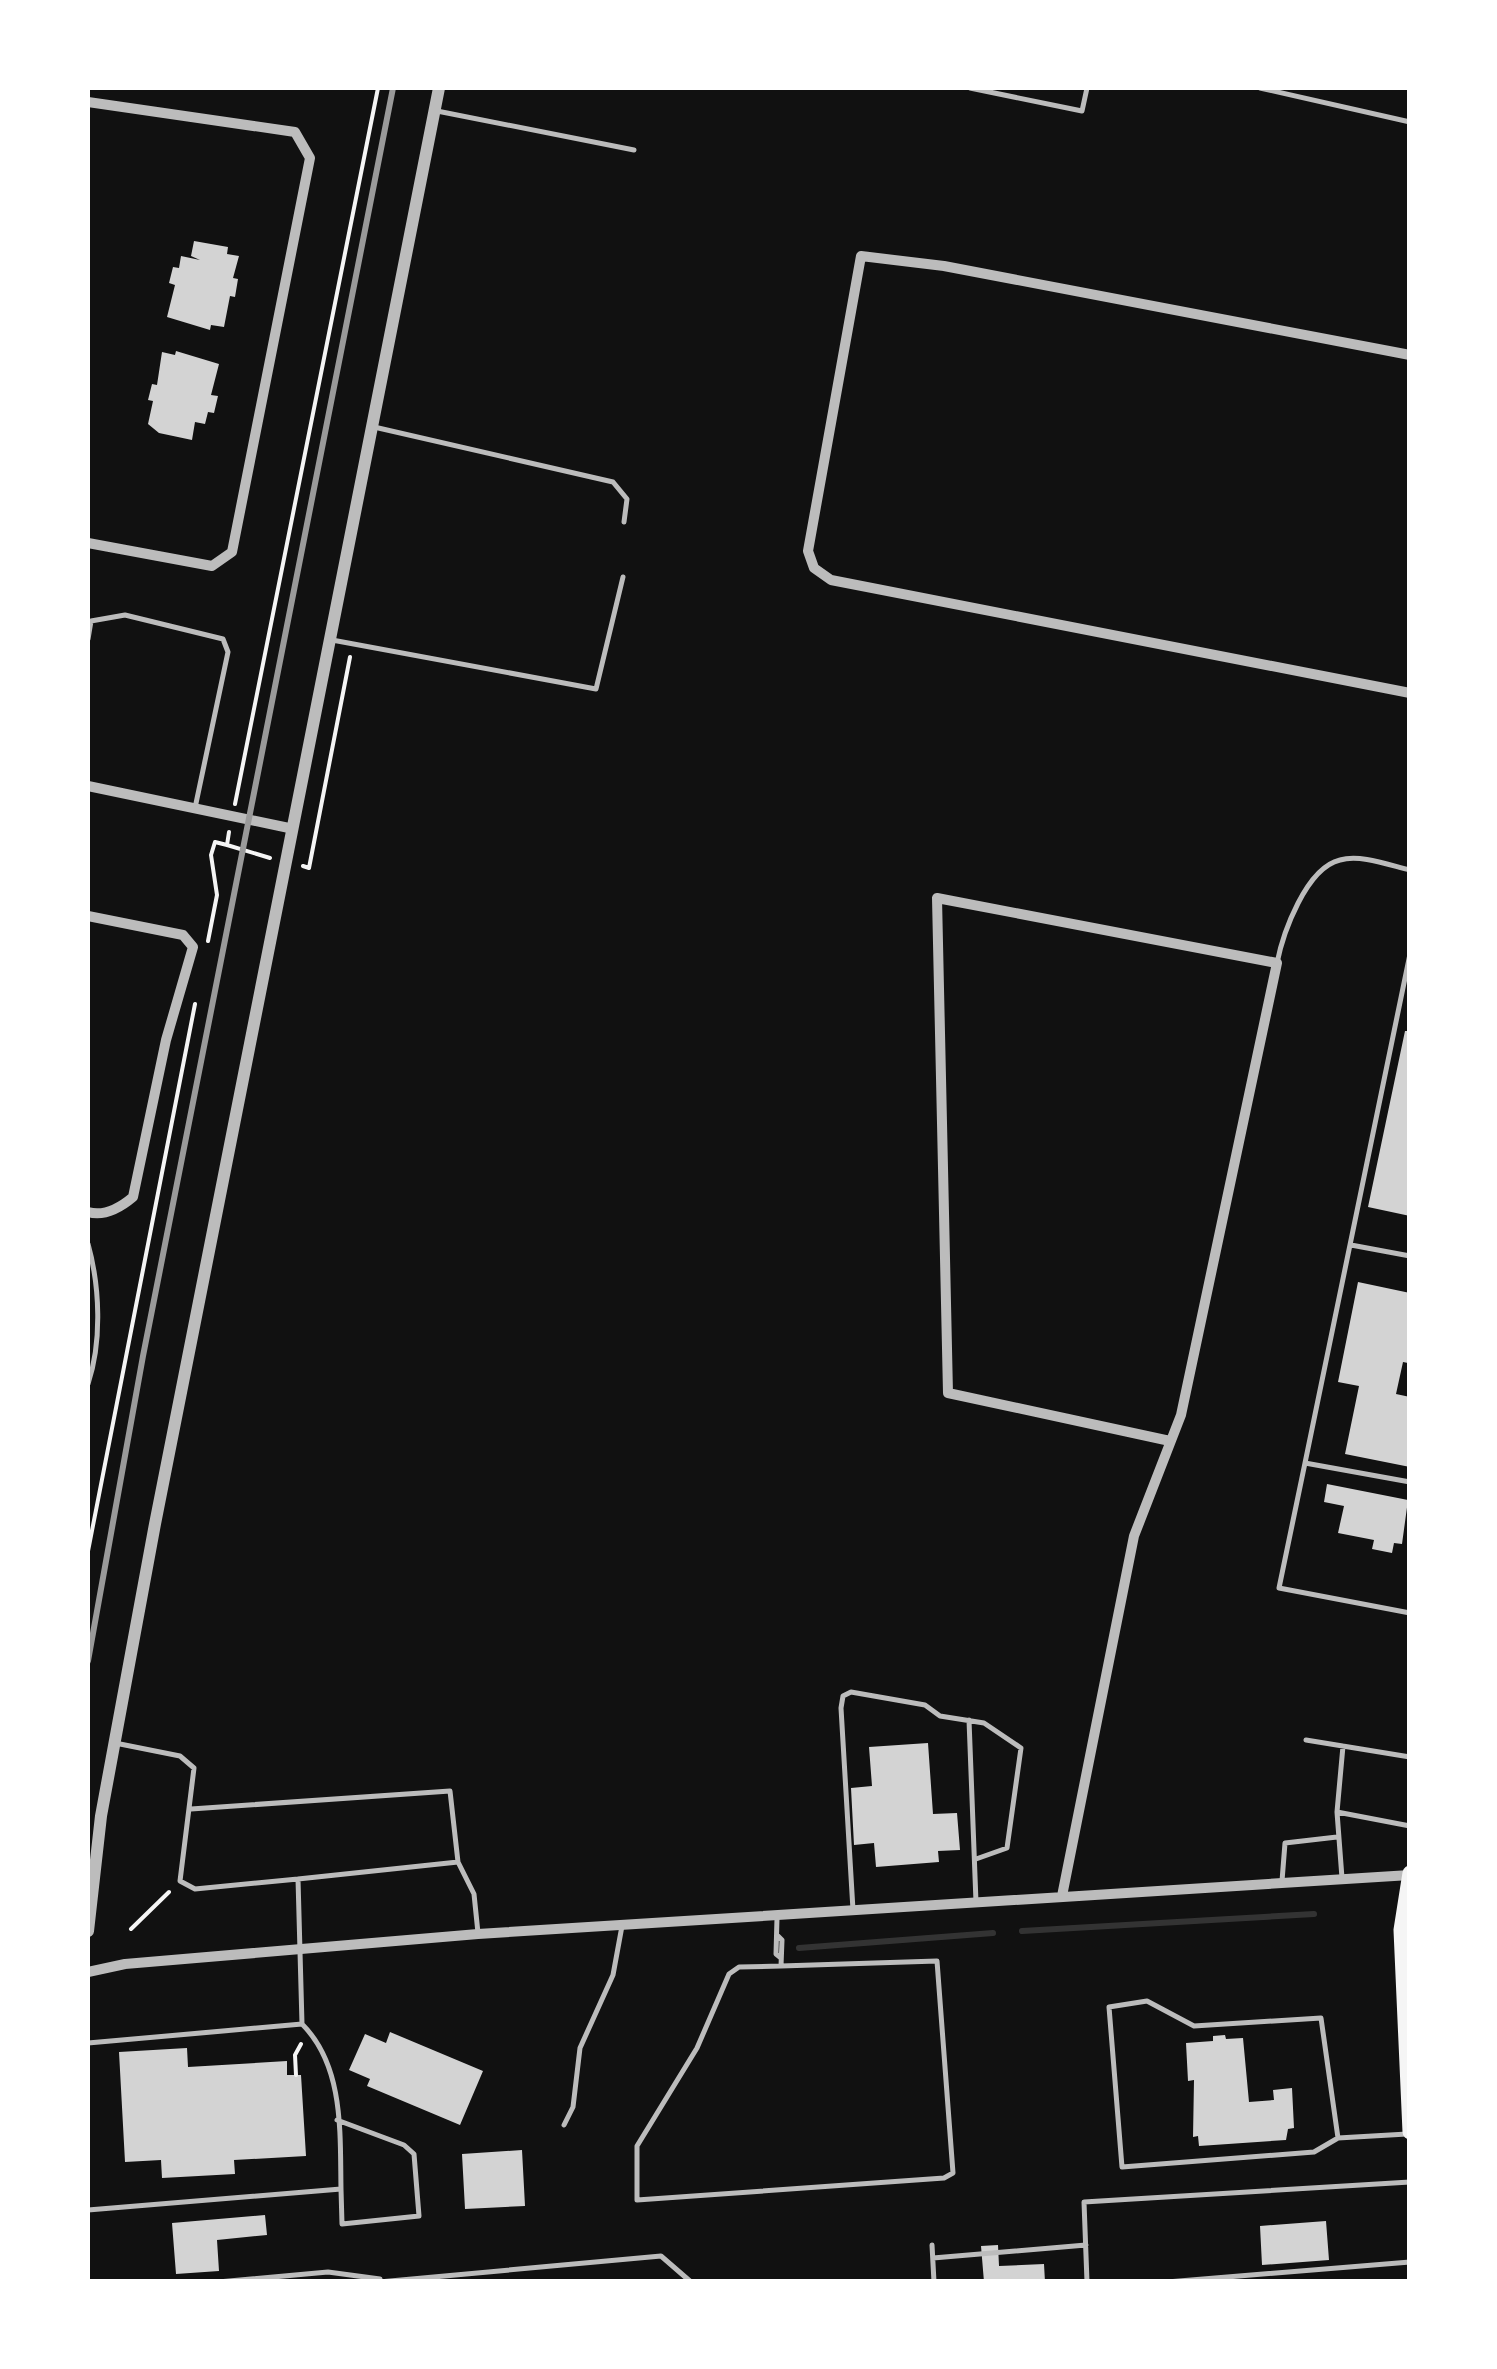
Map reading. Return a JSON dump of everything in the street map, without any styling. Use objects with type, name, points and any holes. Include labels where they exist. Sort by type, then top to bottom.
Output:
[{"type":"main road","points":[[1409,1874],[1401,1944],[1410,2133]]},
{"type":"street","points":[[88,1931],[114,1744],[289,828],[438,88]]},
{"type":"street","points":[[88,102],[295,132],[310,158],[232,552],[212,566],[88,542]]},
{"type":"street","points":[[1410,355],[944,266],[862,256],[808,551],[814,568],[831,580],[1410,693]]},
{"type":"street","points":[[88,786],[289,828]]},
{"type":"street","points":[[1062,1896],[1134,1536],[1181,1415],[1277,963],[936,898],[948,1393],[1170,1440]]},
{"type":"street","points":[[88,916],[184,935],[193,947],[166,1040],[133,1197],[119,1209],[88,1212]]},
{"type":"street","points":[[88,1972],[124,1964],[478,1934],[1409,1874]]},
{"type":"lane","points":[[970,88],[1082,110],[1087,88]]},
{"type":"lane","points":[[1260,88],[1410,122]]},
{"type":"lane","points":[[434,111],[634,150]]},
{"type":"lane","points":[[371,426],[613,482],[627,498],[624,522]]},
{"type":"lane","points":[[329,639],[596,689],[622,577]]},
{"type":"lane","points":[[88,639],[91,621],[125,614],[223,639],[228,652],[195,808]]},
{"type":"lane","points":[[1277,963],[1286,922],[1326,867],[1347,858],[1410,870]]},
{"type":"lane","points":[[1410,954],[1279,1588],[1410,1613]]},
{"type":"lane","points":[[88,1244],[94,1268],[96,1315],[88,1384]]},
{"type":"lane","points":[[1350,1245],[1410,1256]]},
{"type":"lane","points":[[1305,1463],[1410,1482]]},
{"type":"lane","points":[[854,1910],[842,1696],[852,1692],[924,1705],[940,1716],[970,1719],[1002,1732],[1020,1748],[1008,1848],[976,1859]]},
{"type":"lane","points":[[970,1719],[976,1902]]},
{"type":"lane","points":[[1306,1740],[1410,1756]]},
{"type":"lane","points":[[114,1744],[190,1761],[196,1782],[180,1881],[195,1888],[458,1862]]},
{"type":"lane","points":[[1342,1878],[1337,1812],[1344,1746]]},
{"type":"lane","points":[[191,1809],[450,1791],[458,1862],[474,1894],[478,1934]]},
{"type":"lane","points":[[1337,1812],[1410,1826]]},
{"type":"lane","points":[[1282,1882],[1284,1843],[1337,1837]]},
{"type":"lane","points":[[298,1879],[302,2024],[322,2044],[332,2064],[342,2224],[419,2216],[414,2154],[404,2145],[337,2120]]},
{"type":"lane","points":[[777,1915],[781,1962]]},
{"type":"lane","points":[[564,2125],[573,2107],[580,2048],[613,1975],[622,1926]]},
{"type":"lane","points":[[937,1960],[953,2173],[944,2178],[637,2200],[638,2146],[697,2048],[728,1974],[739,1967],[781,1962],[937,1960]]},
{"type":"lane","points":[[1338,2138],[1321,2018],[1194,2026],[1146,2002],[1108,2006],[1122,2168],[1314,2152],[1338,2138],[1410,2133]]},
{"type":"lane","points":[[88,2043],[302,2024]]},
{"type":"lane","points":[[1087,2282],[1084,2202],[1410,2182]]},
{"type":"lane","points":[[88,2210],[341,2189]]},
{"type":"lane","points":[[932,2245],[934,2282]]},
{"type":"lane","points":[[933,2258],[1086,2245]]},
{"type":"lane","points":[[218,2282],[328,2272],[380,2280],[661,2256],[691,2282]]},
{"type":"lane","points":[[1167,2282],[1410,2262]]},
{"type":"path","points":[[131,1928],[180,1881]]},
{"type":"path","points":[[296,2075],[294,2055],[302,2044]]},
{"type":"building","points":[[194,241],[228,247],[227,254],[239,256],[233,278],[238,279],[235,297],[230,296],[224,327],[211,325],[210,330],[167,317],[175,285],[169,283],[173,267],[179,268],[181,256],[200,260],[191,256]]},
{"type":"building","points":[[176,351],[219,364],[211,395],[218,396],[214,413],[208,412],[205,424],[195,422],[192,440],[159,433],[148,424],[153,401],[148,400],[152,384],[157,385],[162,352],[175,355]]},
{"type":"building","points":[[1405,1031],[1410,1031],[1410,1216],[1368,1207]]},
{"type":"building","points":[[1358,1282],[1410,1293],[1410,1353],[1408,1363],[1403,1362],[1396,1394],[1410,1397],[1410,1467],[1345,1454],[1359,1386],[1338,1382]]},
{"type":"building","points":[[1327,1484],[1408,1500],[1402,1544],[1394,1543],[1392,1553],[1372,1549],[1374,1540],[1338,1533],[1344,1506],[1324,1502]]},
{"type":"building","points":[[928,1743],[933,1814],[957,1813],[960,1850],[938,1851],[939,1862],[876,1867],[874,1843],[854,1845],[851,1788],[872,1786],[869,1747]]},
{"type":"building","points":[[390,2032],[483,2071],[460,2125],[367,2086],[370,2079],[349,2070],[365,2034],[386,2043]]},
{"type":"building","points":[[1225,2035],[1226,2039],[1243,2038],[1249,2102],[1274,2100],[1273,2090],[1292,2088],[1294,2128],[1288,2129],[1286,2140],[1199,2146],[1198,2136],[1193,2137],[1194,2080],[1188,2081],[1186,2043],[1213,2041],[1213,2036]]},
{"type":"building","points":[[187,2048],[188,2067],[287,2061],[287,2075],[301,2075],[306,2156],[234,2160],[235,2174],[162,2178],[161,2160],[125,2162],[119,2052]]},
{"type":"building","points":[[522,2150],[525,2206],[465,2209],[462,2154]]},
{"type":"building","points":[[265,2215],[267,2235],[217,2240],[219,2271],[176,2274],[172,2223]]},
{"type":"building","points":[[1326,2221],[1329,2260],[1262,2265],[1260,2226]]},
{"type":"building","points":[[998,2245],[999,2266],[1044,2264],[1045,2282],[984,2282],[981,2246]]},
{"type":"waterway","points":[[1022,1931],[1314,1914]]},
{"type":"waterway","points":[[799,1948],[993,1933]]},
{"type":"railway","points":[[88,1661],[143,1356],[393,88]]}]
